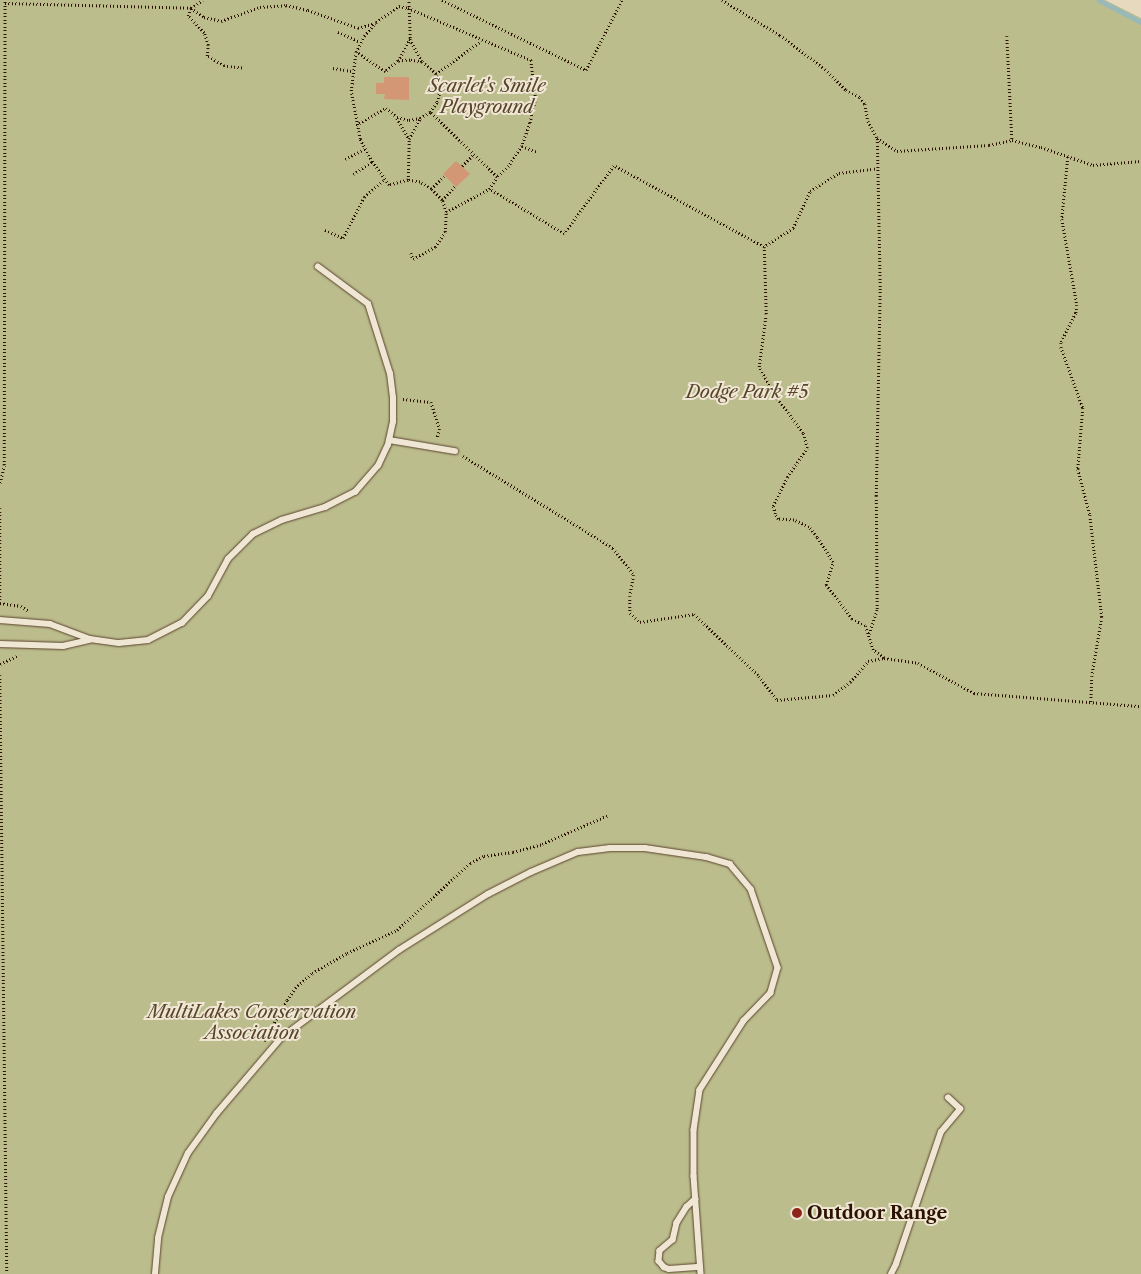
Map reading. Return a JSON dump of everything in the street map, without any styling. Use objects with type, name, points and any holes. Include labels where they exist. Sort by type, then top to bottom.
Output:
[{"type":"lane","points":[[0,620],[50,624],[90,639],[119,642],[148,640],[182,623],[208,596],[228,559],[253,534],[282,520],[324,507],[355,492],[378,466],[389,440],[393,422],[390,374],[368,304],[318,267]]},
{"type":"lane","points":[[389,440],[455,451]]},
{"type":"lane","points":[[0,644],[63,646],[90,639]]},
{"type":"lane","points":[[155,1274],[158,1238],[168,1197],[188,1153],[217,1113],[281,1038],[399,950],[488,894],[531,872],[586,851],[610,848],[645,848],[706,857],[730,864],[751,889],[778,968],[771,993],[744,1022],[700,1090],[694,1130],[701,1274]]},
{"type":"lane","points":[[891,1274],[941,1132],[960,1109],[948,1098]]},
{"type":"lane","points":[[696,1199],[687,1207],[677,1223],[673,1240],[660,1251],[659,1261],[664,1267],[669,1268],[700,1267]]},
{"type":"path","points":[[0,482],[4,465],[5,2],[191,8],[203,0]]},
{"type":"path","points":[[397,117],[408,120],[420,118],[430,112],[437,102],[440,91],[436,74],[422,62],[410,38],[409,0]]},
{"type":"path","points":[[442,0],[586,70],[622,0]]},
{"type":"path","points":[[722,0],[780,34],[846,90],[860,97],[865,104],[868,121],[877,138],[880,290],[876,496],[877,609],[869,634]]},
{"type":"path","points":[[191,8],[204,18],[220,20],[260,7],[286,5],[308,10],[358,28],[376,22],[399,6],[408,8],[531,60],[536,98],[522,146],[509,166],[497,177],[489,189],[446,212]]},
{"type":"path","points":[[191,8],[188,16],[204,33],[208,45],[207,56],[224,66],[242,68]]},
{"type":"path","points":[[376,22],[360,42],[352,71],[351,91],[356,126],[372,162],[389,185],[408,180],[420,182],[431,189],[442,200],[446,212],[445,232],[436,248],[412,259],[411,252]]},
{"type":"path","points":[[338,32],[360,42]]},
{"type":"path","points":[[1007,36],[1012,140]]},
{"type":"path","points":[[356,52],[386,72],[398,62],[410,38]]},
{"type":"path","points":[[436,74],[482,40]]},
{"type":"path","points":[[398,62],[410,60],[422,62]]},
{"type":"path","points":[[333,68],[352,71]]},
{"type":"path","points":[[356,126],[386,108],[397,117],[409,139]]},
{"type":"path","points":[[430,112],[497,177]]},
{"type":"path","points":[[408,180],[409,139],[420,118]]},
{"type":"path","points":[[877,138],[897,151],[909,152],[1012,140],[1041,146],[1068,158],[1093,165],[1141,161]]},
{"type":"path","points":[[522,146],[536,152]]},
{"type":"path","points":[[345,159],[365,149]]},
{"type":"path","points":[[462,166],[473,154]]},
{"type":"path","points":[[1068,158],[1062,219],[1077,305],[1076,313],[1061,342],[1061,347],[1083,408],[1078,469],[1090,514],[1102,617],[1092,676],[1091,702]]},
{"type":"path","points":[[353,174],[372,162]]},
{"type":"path","points":[[489,189],[564,234],[614,166],[763,247]]},
{"type":"path","points":[[763,247],[793,228],[810,191],[839,173],[878,168]]},
{"type":"path","points":[[431,189],[444,176]]},
{"type":"path","points":[[325,230],[343,238],[364,196],[385,179]]},
{"type":"path","points":[[442,200],[455,186]]},
{"type":"path","points":[[763,247],[766,314],[759,367],[776,397],[803,433],[807,448],[787,477],[773,506],[775,514],[778,519],[794,520],[809,526],[833,562],[826,585],[852,619],[865,626],[873,650],[884,658]]},
{"type":"path","points":[[393,398],[431,402],[440,429],[434,448]]},
{"type":"path","points":[[455,451],[613,548],[633,572],[630,613],[640,622],[694,614],[759,676],[777,700],[833,695],[850,682],[868,661],[884,658],[918,663],[974,693],[1141,706]]},
{"type":"path","points":[[0,508],[0,603],[21,606],[31,613],[33,622]]},
{"type":"path","points":[[0,675],[7,1274]]},
{"type":"path","points":[[263,1044],[295,988],[312,973],[347,953],[397,930],[470,864],[484,856],[513,852],[542,844],[609,815]]},
{"type":"green space","name":"Dodge Park #5","points":[[0,0],[1105,0],[1141,18],[1141,1274],[0,1274]]},
{"type":"building","points":[[384,77],[409,77],[409,100],[384,99],[385,94],[376,94],[376,83],[384,83]]},
{"type":"building","points":[[456,161],[470,174],[456,187],[443,174]]},
{"type":"waterway","points":[[1099,0],[1141,22]]},
{"type":"place","name":"Outdoor Range","points":[[797,1213]]},
{"type":"park label","name":"Scarlet's Smile Playground","points":[[487,97]]},
{"type":"park label","name":"MultiLakes Conservation Association","points":[[252,1023]]}]
